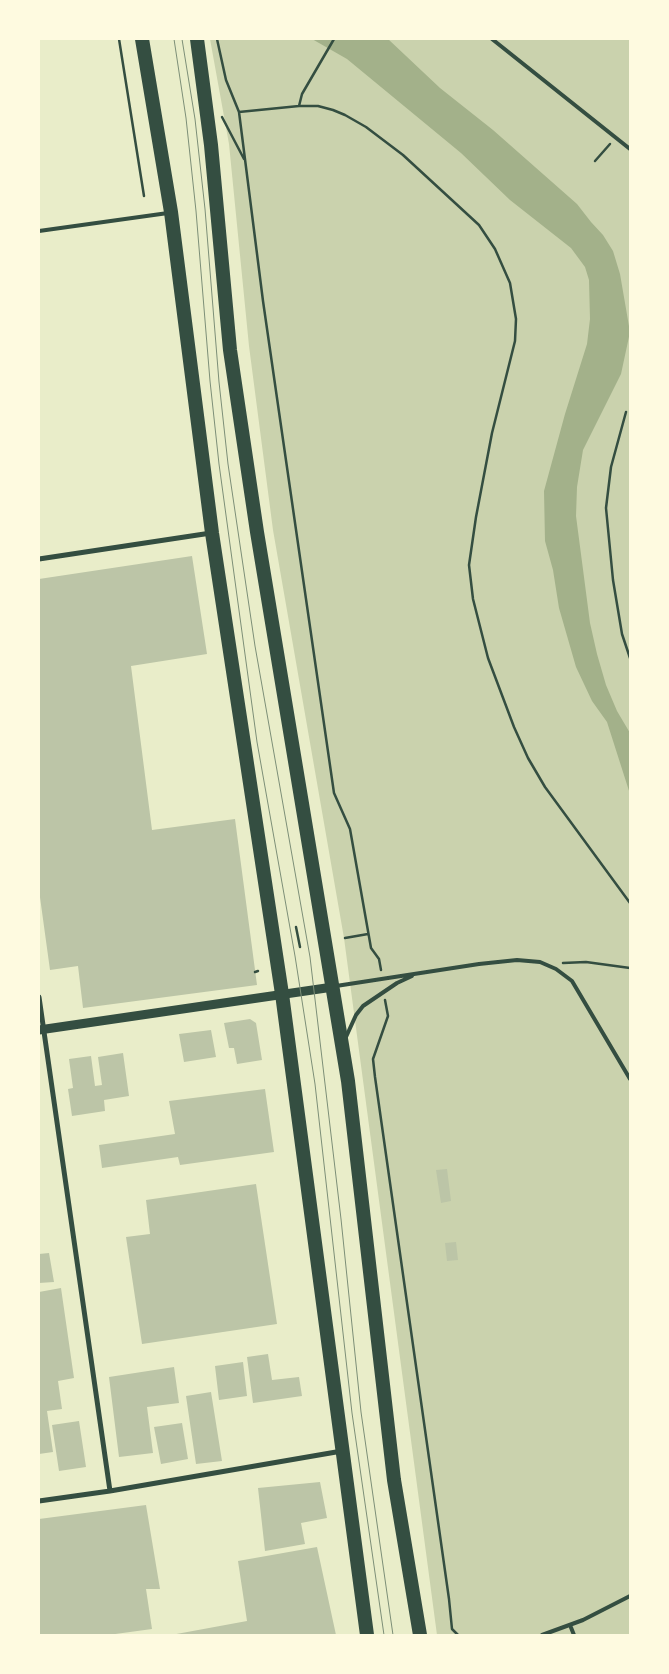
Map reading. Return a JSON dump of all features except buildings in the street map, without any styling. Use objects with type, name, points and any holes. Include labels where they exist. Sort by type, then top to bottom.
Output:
[{"type":"highway","points":[[142,39],[171,212],[212,533],[282,994],[367,1635]]},
{"type":"highway","points":[[197,39],[211,145],[231,360],[257,532],[342,1045],[394,1480],[420,1635]]},
{"type":"street","points":[[39,559],[212,533]]},
{"type":"street","points":[[41,1030],[333,987]]},
{"type":"street","points":[[39,997],[41,1030],[110,1491]]},
{"type":"street","points":[[39,1501],[110,1491],[342,1451]]},
{"type":"lane","points":[[492,39],[630,150]]},
{"type":"lane","points":[[39,231],[171,212]]},
{"type":"lane","points":[[333,987],[431,971],[517,960],[540,962],[556,969],[572,981],[630,1079]]},
{"type":"lane","points":[[342,1045],[352,1021],[364,1005],[406,978],[431,971]]},
{"type":"lane","points":[[542,1635],[583,1620],[630,1596]]},
{"type":"lane","points":[[570,1625],[574,1635]]},
{"type":"path","points":[[119,39],[144,196]]},
{"type":"path","points":[[217,39],[226,80],[239,112],[262,301],[334,792],[350,830],[371,948],[379,959],[380,966]]},
{"type":"path","points":[[300,106],[302,94],[334,39]]},
{"type":"path","points":[[239,112],[300,106],[327,108],[345,115],[366,127],[403,155],[480,225],[504,266],[510,283],[516,319],[515,341],[492,433],[476,517],[469,565],[473,599],[488,658],[528,758],[550,794],[630,903]]},
{"type":"path","points":[[220,115],[226,122],[245,161]]},
{"type":"path","points":[[595,161],[616,138]]},
{"type":"path","points":[[626,412],[611,467],[606,508],[613,580],[622,634],[630,658]]},
{"type":"path","points":[[296,926],[300,947]]},
{"type":"path","points":[[345,938],[368,934]]},
{"type":"path","points":[[556,969],[564,963],[578,962],[630,968]]},
{"type":"path","points":[[385,996],[388,1016],[373,1058],[375,1077],[452,1629],[458,1635]]},
{"type":"shaded area","points":[[210,39],[630,39],[630,1635],[437,1635],[344,938],[273,530],[249,346],[229,144]]},
{"type":"shaded area","points":[[312,39],[388,39],[440,88],[493,130],[577,204],[603,235],[613,251],[620,274],[630,332],[621,374],[583,450],[577,487],[576,516],[590,623],[597,654],[606,685],[617,711],[630,733],[630,794],[607,722],[592,701],[576,667],[559,608],[553,570],[545,541],[544,491],[587,344],[590,319],[589,280],[585,267],[571,248],[510,200],[461,153],[347,59]]},
{"type":"tram line","points":[[174,39],[186,118],[196,211],[219,464],[257,742],[295,956],[315,1084],[352,1413],[384,1635]]},
{"type":"tram line","points":[[182,39],[195,119],[205,209],[219,382],[228,464],[255,646],[310,957],[341,1219],[361,1412],[393,1635]]}]
